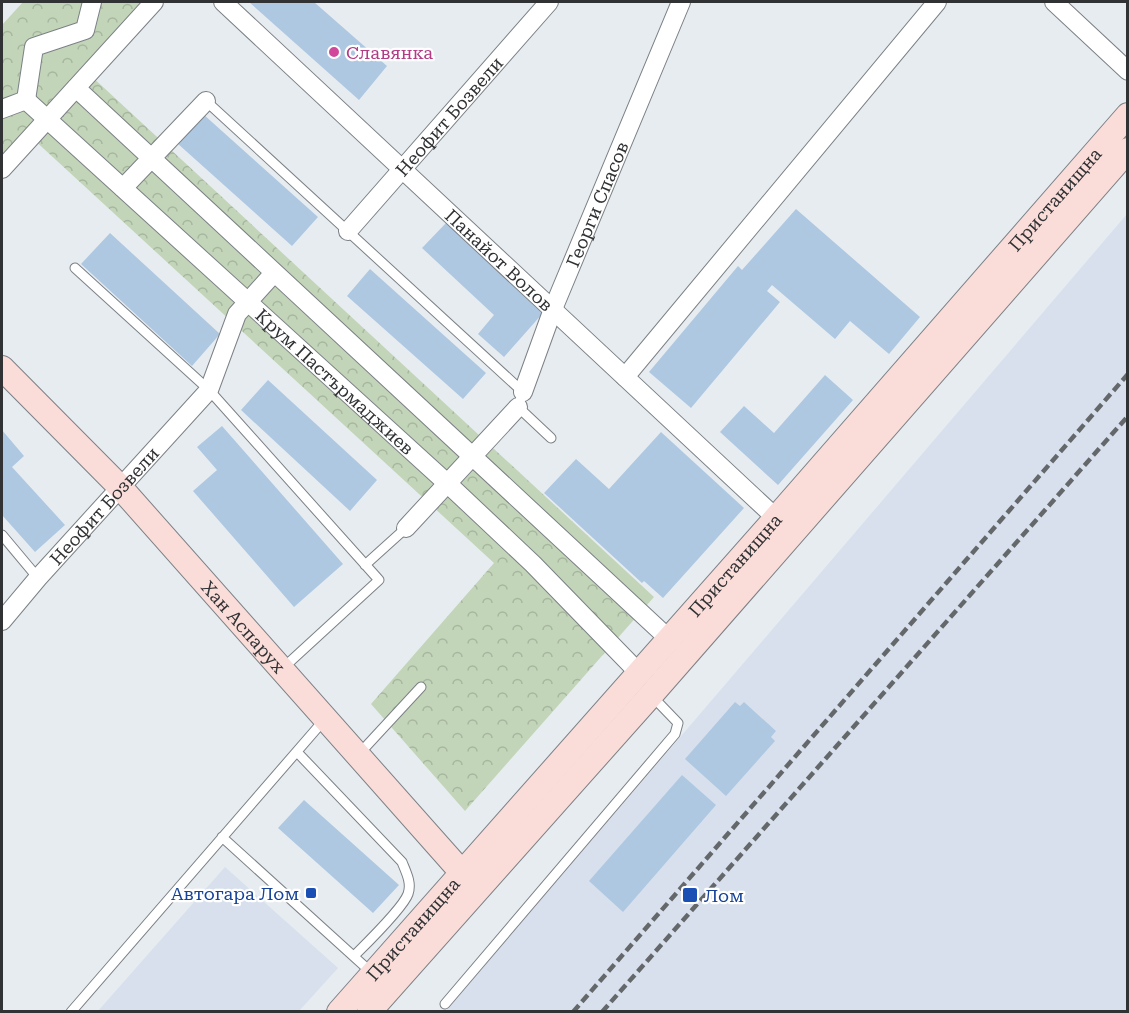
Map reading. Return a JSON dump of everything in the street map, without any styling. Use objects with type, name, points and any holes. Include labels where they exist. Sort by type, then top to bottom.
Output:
[{"type":"main road","name":"Пристанищна","points":[[369,1011],[638,672],[776,518],[1128,115]]},
{"type":"main road","name":"Пристанищна","points":[[339,1011],[373,973],[470,882],[651,695],[1128,150]]},
{"type":"main road","name":"Хан Аспарух","points":[[2,368],[120,487],[470,882]]},
{"type":"street","points":[[85,30],[92,2]]},
{"type":"street","points":[[2,169],[154,2]]},
{"type":"street","name":"Панайот Волов","points":[[223,2],[776,518]]},
{"type":"street","name":"Неофит Бозвели","points":[[348,231],[549,2]]},
{"type":"street","name":"Георги Спасов","points":[[520,399],[553,309],[681,2]]},
{"type":"street","points":[[625,377],[937,2]]},
{"type":"street","points":[[1053,2],[1128,71]]},
{"type":"street","points":[[85,30],[108,52]]},
{"type":"street","points":[[2,109],[26,100],[34,47],[85,30]]},
{"type":"street","name":"Крум Пастърмаджиев","points":[[76,88],[669,639]]},
{"type":"street","name":"Крум Пастърмаджиев","points":[[26,100],[448,484],[533,564],[638,672]]},
{"type":"street","points":[[123,188],[206,101]]},
{"type":"street","points":[[208,390],[237,314],[274,273]]},
{"type":"street","name":"Неофит Бозвели","points":[[2,621],[208,390]]},
{"type":"street","points":[[406,528],[473,457],[520,399]]},
{"type":"lane","points":[[206,101],[348,231],[520,399],[551,438]]},
{"type":"lane","points":[[75,268],[208,390],[379,580],[282,670]]},
{"type":"lane","points":[[365,565],[406,528]]},
{"type":"lane","points":[[2,535],[38,578]]},
{"type":"lane","points":[[357,756],[421,687]]},
{"type":"lane","points":[[445,1004],[675,734],[678,723],[651,695]]},
{"type":"lane","points":[[71,1011],[325,719]]},
{"type":"lane","points":[[297,752],[402,862],[409,878],[408,894],[399,907],[354,956]]},
{"type":"lane","points":[[222,837],[373,973]]},
{"type":"shaded area","points":[[1127,214],[1127,1011],[445,1012],[759,645]]},
{"type":"shaded area","points":[[225,867],[338,968],[299,1011],[98,1011]]},
{"type":"green space","points":[[23,2],[155,2],[89,74],[654,597],[465,811],[371,704],[494,563],[31,137],[2,167],[2,25]]},
{"type":"building","points":[[249,2],[314,2],[387,66],[359,100]]},
{"type":"building","points":[[203,114],[318,217],[292,246],[177,143]]},
{"type":"building","points":[[796,209],[920,317],[889,354],[850,321],[835,339],[772,285],[767,291],[780,302],[691,408],[649,372],[738,266],[742,270]]},
{"type":"building","points":[[446,223],[543,313],[504,357],[478,334],[494,315],[422,248]]},
{"type":"building","points":[[110,233],[220,334],[192,366],[81,264]]},
{"type":"building","points":[[370,269],[486,373],[463,399],[347,296]]},
{"type":"building","points":[[825,375],[853,400],[778,485],[720,432],[744,406],[774,433]]},
{"type":"building","points":[[268,380],[377,480],[350,511],[241,410]]},
{"type":"building","points":[[222,426],[343,564],[294,607],[193,491],[217,470],[197,447]]},
{"type":"building","points":[[2,430],[24,456],[12,467],[65,525],[35,552],[2,515]]},
{"type":"building","points":[[661,432],[744,508],[663,598],[644,581],[642,583],[544,493],[576,459],[609,489]]},
{"type":"building","points":[[735,702],[740,706],[744,702],[776,731],[771,737],[775,741],[726,796],[685,759]]},
{"type":"building","name":"Лом","points":[[682,775],[716,805],[623,912],[589,881]]},
{"type":"building","points":[[304,800],[399,885],[373,913],[278,828]]},
{"type":"railway","points":[[573,1012],[1128,374]]},
{"type":"railway","points":[[602,1012],[1128,416]]},
{"type":"place","name":"Славянка","points":[[334,52]]},
{"type":"place","name":"Автогара Лом","points":[[311,893]]},
{"type":"place","name":"Лом","points":[[690,895]]}]
